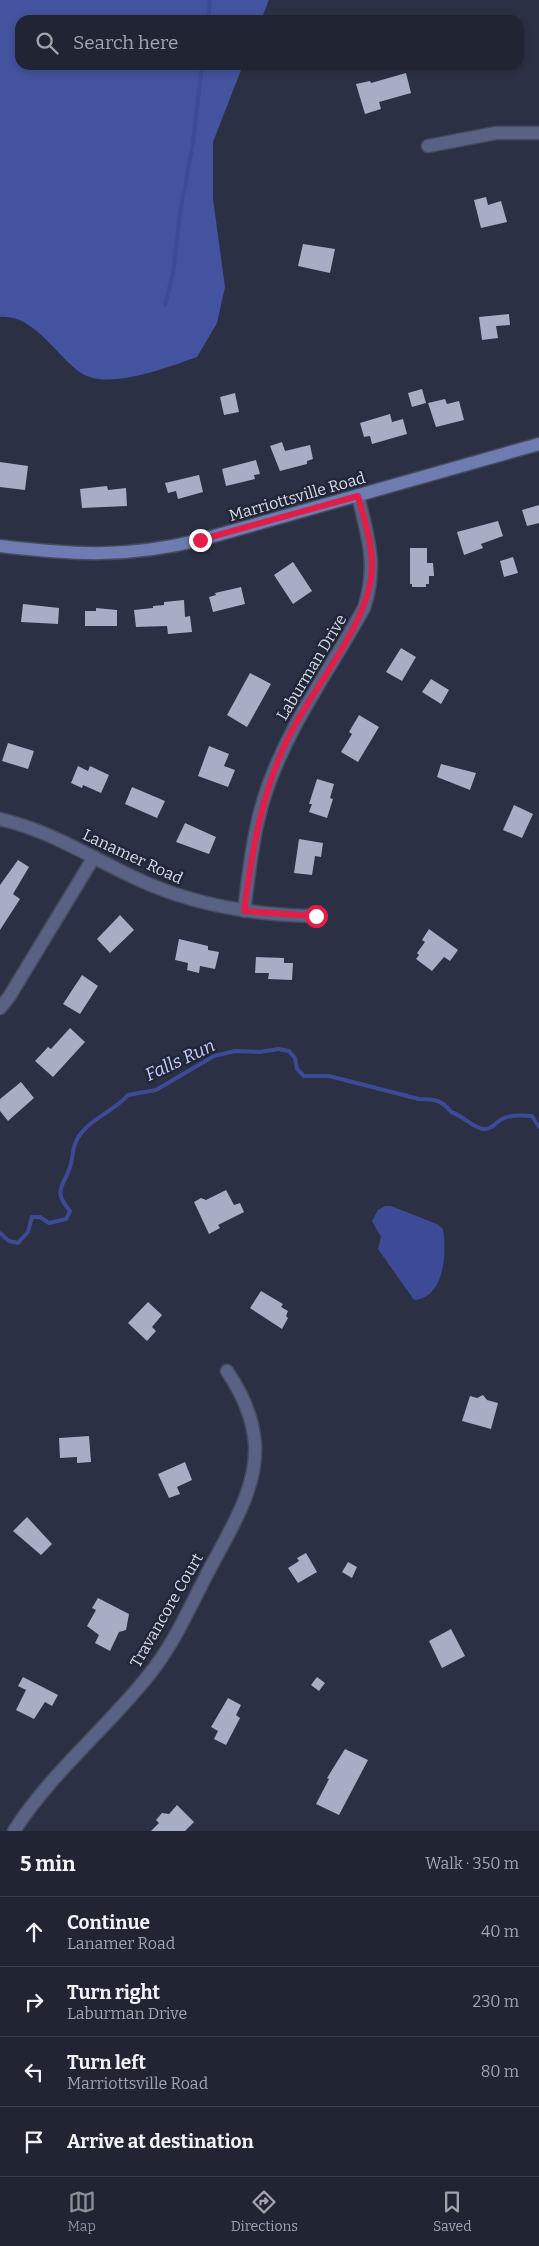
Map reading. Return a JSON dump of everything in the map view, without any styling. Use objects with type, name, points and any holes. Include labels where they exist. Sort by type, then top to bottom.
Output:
[{"type":"main road","name":"Marriottsville Road","points":[[0,546],[80,555],[146,552],[200,540],[539,444]]},
{"type":"street","points":[[428,146],[496,133],[539,133]]},
{"type":"street","name":"Laburman Drive","points":[[244,911],[255,832],[264,796],[274,768],[298,718],[364,608],[371,588],[370,544],[358,496]]},
{"type":"street","name":"Lanamer Road","points":[[0,819],[53,835],[94,858],[172,893],[244,911],[316,916]]},
{"type":"street","points":[[0,1008],[9,997],[94,858]]},
{"type":"street","name":"Travancore Court","points":[[14,1831],[35,1802],[150,1675],[184,1618],[234,1520],[251,1479],[255,1444],[246,1403],[227,1371]]},
{"type":"shaded area","points":[[0,0],[269,0],[263,15],[15,15],[15,70],[241,70],[213,142],[213,199],[225,287],[217,323],[197,357],[139,376],[107,380],[93,378],[81,373],[72,366],[44,338],[24,322],[0,317]]},
{"type":"shaded area","points":[[385,1206],[391,1206],[437,1224],[443,1229],[445,1250],[442,1272],[438,1283],[424,1297],[414,1300],[378,1249],[381,1237],[372,1221],[378,1210]]},
{"type":"building","points":[[406,73],[411,93],[379,102],[381,109],[365,114],[356,84],[370,81],[371,83]]},
{"type":"building","points":[[486,197],[488,205],[501,201],[507,222],[481,228],[474,200]]},
{"type":"building","points":[[303,244],[335,249],[330,273],[298,266]]},
{"type":"building","points":[[509,314],[510,325],[496,326],[498,338],[482,340],[479,317]]},
{"type":"building","points":[[422,389],[426,403],[412,407],[408,393]]},
{"type":"building","points":[[235,393],[239,412],[224,415],[220,397]]},
{"type":"building","points":[[445,399],[447,404],[459,401],[464,420],[436,427],[428,403]]},
{"type":"building","points":[[390,414],[392,422],[403,419],[407,434],[372,444],[370,436],[364,437],[360,423]]},
{"type":"building","points":[[282,442],[285,451],[310,445],[313,459],[307,461],[307,464],[280,471],[270,446]]},
{"type":"building","points":[[256,460],[260,474],[254,475],[255,479],[226,486],[222,469]]},
{"type":"building","points":[[0,462],[28,466],[25,490],[0,487]]},
{"type":"building","points":[[199,475],[203,492],[178,499],[176,491],[168,493],[165,483]]},
{"type":"building","points":[[107,486],[108,490],[126,488],[127,506],[82,508],[80,489]]},
{"type":"building","points":[[539,505],[539,523],[527,526],[522,510]]},
{"type":"building","points":[[498,521],[503,536],[481,544],[483,548],[464,555],[457,532]]},
{"type":"building","points":[[410,548],[427,548],[427,563],[433,563],[434,576],[429,576],[429,584],[426,584],[426,587],[412,587],[412,584],[410,584]]},
{"type":"building","points":[[513,557],[518,573],[504,577],[500,561]]},
{"type":"building","points":[[293,562],[312,591],[293,604],[274,575]]},
{"type":"building","points":[[241,587],[245,604],[213,612],[209,597],[216,595],[215,593]]},
{"type":"building","points":[[184,600],[185,617],[190,616],[192,632],[168,634],[167,626],[136,627],[134,610],[153,608],[153,606],[164,605],[164,602]]},
{"type":"building","points":[[23,604],[59,608],[58,624],[21,622]]},
{"type":"building","points":[[96,608],[117,610],[117,626],[85,626],[85,611],[96,611]]},
{"type":"building","points":[[401,648],[416,657],[402,681],[386,672]]},
{"type":"building","points":[[250,673],[271,684],[247,727],[227,715]]},
{"type":"building","points":[[431,679],[449,690],[441,704],[422,692]]},
{"type":"building","points":[[359,715],[379,727],[358,762],[341,752],[352,734],[349,732]]},
{"type":"building","points":[[8,743],[34,751],[28,769],[2,761]]},
{"type":"building","points":[[209,746],[229,754],[224,766],[235,770],[228,787],[198,776]]},
{"type":"building","points":[[441,764],[476,773],[470,790],[437,777]]},
{"type":"building","points":[[78,766],[88,771],[90,766],[109,775],[101,793],[83,785],[82,788],[71,783]]},
{"type":"building","points":[[317,779],[334,784],[330,798],[333,799],[327,818],[309,812],[312,804],[309,804]]},
{"type":"building","points":[[132,787],[165,801],[157,818],[125,804]]},
{"type":"building","points":[[514,805],[533,814],[522,838],[503,830]]},
{"type":"building","points":[[185,823],[216,837],[209,854],[176,842]]},
{"type":"building","points":[[299,839],[323,843],[321,857],[315,856],[312,875],[294,873]]},
{"type":"building","points":[[18,860],[29,867],[13,894],[20,899],[0,930],[0,885]]},
{"type":"building","points":[[120,915],[134,930],[110,953],[97,939]]},
{"type":"building","points":[[429,929],[458,950],[450,961],[444,957],[432,971],[416,959],[419,955],[417,953],[425,942],[422,940]]},
{"type":"building","points":[[179,939],[208,946],[208,950],[219,952],[215,969],[200,966],[199,973],[187,970],[188,963],[175,960]]},
{"type":"building","points":[[256,957],[284,958],[284,963],[293,963],[292,980],[268,979],[269,973],[255,973]]},
{"type":"building","points":[[82,975],[98,986],[80,1014],[63,1004]]},
{"type":"building","points":[[70,1028],[85,1042],[53,1077],[35,1061],[48,1047],[51,1049]]},
{"type":"building","points":[[21,1082],[34,1098],[8,1121],[0,1111],[0,1099]]},
{"type":"building","points":[[226,1190],[234,1205],[240,1203],[244,1212],[218,1225],[220,1228],[209,1234],[194,1202],[201,1198],[206,1200]]},
{"type":"building","points":[[261,1291],[283,1304],[281,1307],[288,1311],[286,1316],[288,1318],[282,1329],[250,1308]]},
{"type":"building","points":[[148,1302],[162,1315],[152,1327],[156,1331],[147,1341],[128,1323]]},
{"type":"building","points":[[483,1395],[487,1400],[498,1403],[491,1429],[462,1421],[470,1396],[477,1398]]},
{"type":"building","points":[[89,1436],[91,1462],[77,1463],[77,1457],[60,1458],[59,1438]]},
{"type":"building","points":[[185,1462],[192,1480],[177,1487],[180,1494],[169,1498],[158,1474]]},
{"type":"building","points":[[27,1517],[52,1544],[41,1555],[13,1531]]},
{"type":"building","points":[[306,1553],[317,1572],[298,1583],[288,1568],[299,1561],[297,1558]]},
{"type":"building","points":[[348,1562],[357,1567],[352,1578],[342,1572]]},
{"type":"building","points":[[98,1598],[129,1614],[126,1630],[119,1632],[110,1651],[95,1643],[99,1635],[87,1626],[96,1610],[92,1608]]},
{"type":"building","points":[[451,1629],[465,1656],[442,1668],[429,1641]]},
{"type":"building","points":[[23,1677],[58,1695],[52,1706],[45,1702],[34,1719],[16,1710],[26,1690],[18,1686]]},
{"type":"building","points":[[317,1677],[325,1683],[319,1691],[311,1685]]},
{"type":"building","points":[[228,1698],[241,1705],[236,1715],[240,1718],[226,1745],[214,1739],[218,1731],[211,1727]]},
{"type":"building","points":[[345,1749],[368,1760],[339,1815],[316,1804],[329,1779],[327,1778]]},
{"type":"building","points":[[177,1805],[194,1822],[185,1831],[151,1831],[159,1823],[156,1820],[162,1813],[169,1814]]},
{"type":"waterway","points":[[208,15],[210,0]]},
{"type":"waterway","points":[[165,305],[173,273],[180,213],[193,143],[201,70]]},
{"type":"waterway","name":"Falls Run","points":[[0,1233],[9,1241],[18,1243],[28,1232],[32,1217],[40,1217],[49,1223],[66,1219],[70,1211],[62,1199],[60,1190],[70,1167],[75,1144],[85,1129],[128,1095],[156,1090],[214,1056],[235,1051],[260,1052],[278,1049],[289,1051],[295,1058],[297,1069],[304,1076],[329,1076],[419,1099],[437,1101],[451,1112],[483,1129],[492,1127],[501,1119],[511,1116],[532,1116],[539,1127]]},
{"type":"route","points":[[200,540],[358,496],[370,544],[371,588],[364,608],[355,625],[298,718],[274,768],[264,796],[255,832],[244,911],[316,916]]}]
